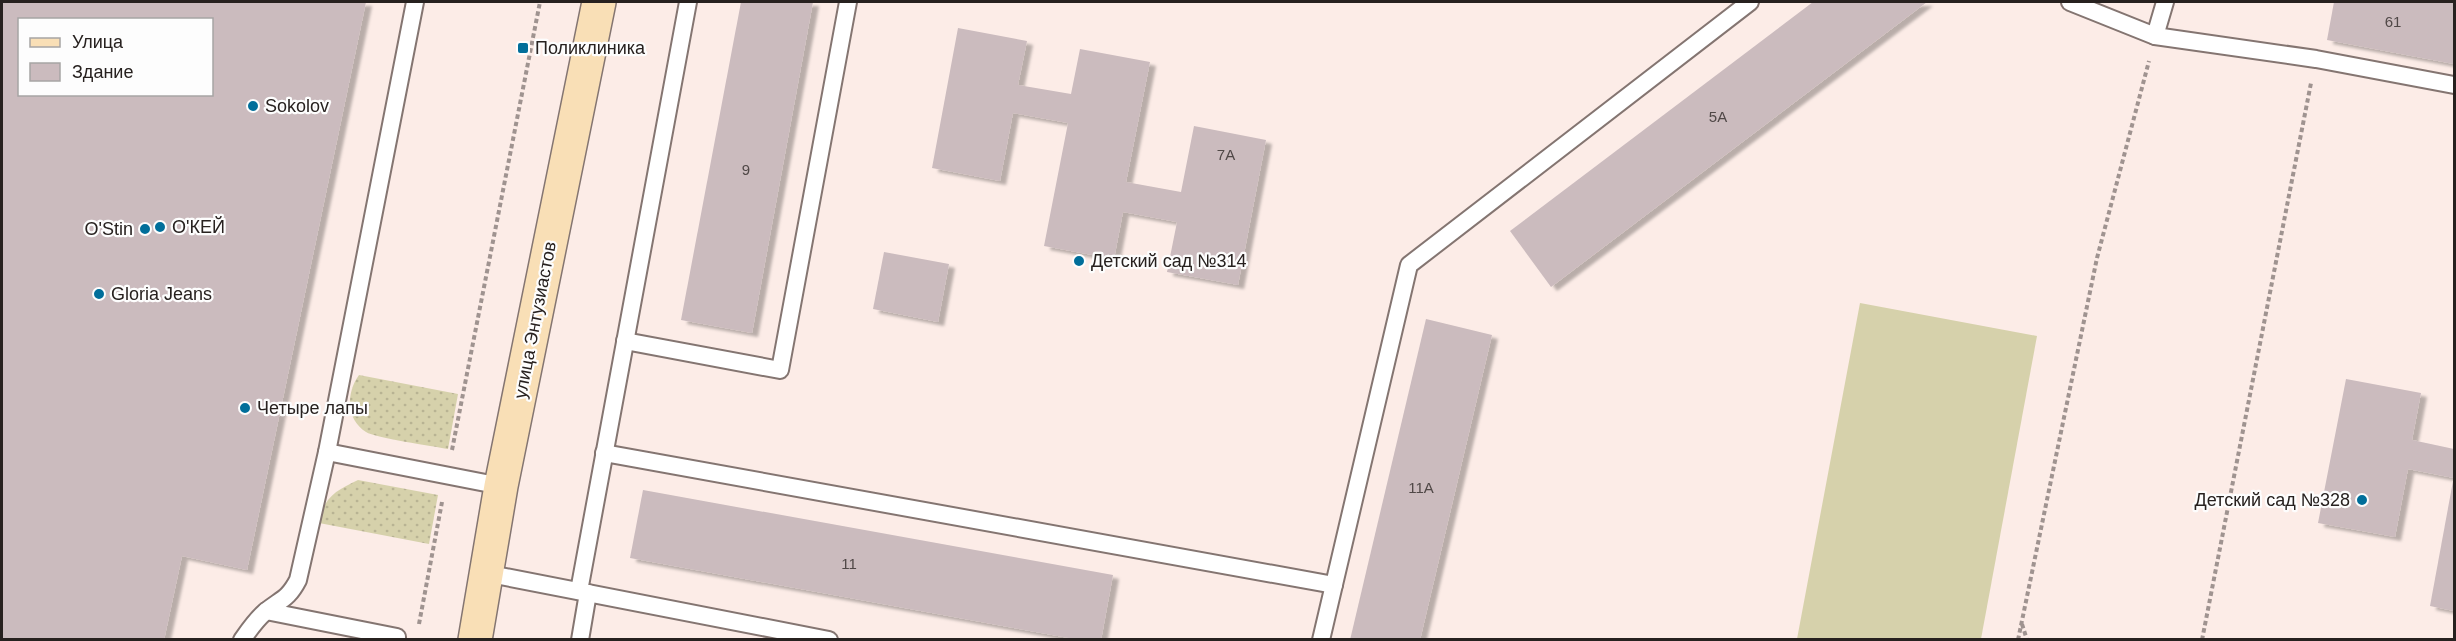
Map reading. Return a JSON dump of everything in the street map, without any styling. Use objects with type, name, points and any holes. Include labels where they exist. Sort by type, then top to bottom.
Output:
[{"type":"main road","name":"улица Энтузиастов","points":[[475,639],[501,486],[599,2]]},
{"type":"lane","points":[[242,639],[255,621],[290,595],[298,580],[327,452],[415,2]]},
{"type":"lane","points":[[580,639],[584,592],[604,453],[688,2]]},
{"type":"lane","points":[[625,341],[780,370],[848,2]]},
{"type":"lane","points":[[1321,639],[1409,266],[1750,2]]},
{"type":"lane","points":[[2070,2],[2155,36],[2316,59],[2454,85]]},
{"type":"lane","points":[[2155,36],[2165,2]]},
{"type":"lane","points":[[327,452],[501,486]]},
{"type":"lane","points":[[604,453],[1334,585]]},
{"type":"lane","points":[[485,573],[830,639]]},
{"type":"lane","points":[[266,611],[398,637]]},
{"type":"path","points":[[418,628],[540,2]]},
{"type":"path","points":[[2018,639],[2097,258],[2155,36]]},
{"type":"path","points":[[2202,639],[2316,59]]},
{"type":"path","points":[[2021,624],[2027,639]]},
{"type":"shaded area","points":[[1860,303],[2037,336],[1981,639],[1797,639]]},
{"type":"shaded area","points":[[359,375],[458,394],[448,449],[380,437],[359,427],[352,413],[350,398]]},
{"type":"shaded area","points":[[358,480],[438,495],[429,544],[319,523],[324,507],[332,496]]},
{"type":"building","name":"О'КЕЙ","points":[[2,2],[366,2],[247,570],[182,556],[164,640],[2,640]]},
{"type":"building","points":[[741,2],[813,2],[752,333],[681,320]]},
{"type":"building","points":[[1813,2],[1927,2],[1551,287],[1510,231]]},
{"type":"building","points":[[2334,2],[2454,2],[2454,64],[2327,40]]},
{"type":"building","points":[[958,28],[1027,41],[1018,85],[1071,94],[1080,49],[1150,62],[1126,182],[1181,192],[1194,126],[1266,140],[1238,285],[1167,272],[1177,222],[1123,212],[1114,259],[1044,246],[1068,123],[1013,113],[1000,181],[932,168]]},
{"type":"building","points":[[884,252],[949,264],[938,322],[873,309]]},
{"type":"building","points":[[1426,319],[1492,335],[1420,640],[1350,640]]},
{"type":"building","name":"Детский сад №328","points":[[2346,379],[2421,393],[2412,440],[2454,449],[2454,478],[2408,469],[2395,537],[2318,523]]},
{"type":"building","points":[[2454,481],[2454,611],[2430,606]]},
{"type":"building","points":[[643,490],[1113,575],[1101,640],[1080,640],[630,558]]},
{"type":"place","name":"Поликлиника","points":[[523,48]]},
{"type":"place","name":"Sokolov","points":[[253,106]]},
{"type":"place","name":"О'КЕЙ","points":[[160,227]]},
{"type":"place","name":"O'Stin","points":[[145,229]]},
{"type":"place","name":"Детский сад №314","points":[[1079,261]]},
{"type":"place","name":"Gloria Jeans","points":[[99,294]]},
{"type":"place","name":"Четыре лапы","points":[[245,408]]},
{"type":"place","name":"Детский сад №328","points":[[2362,500]]}]
